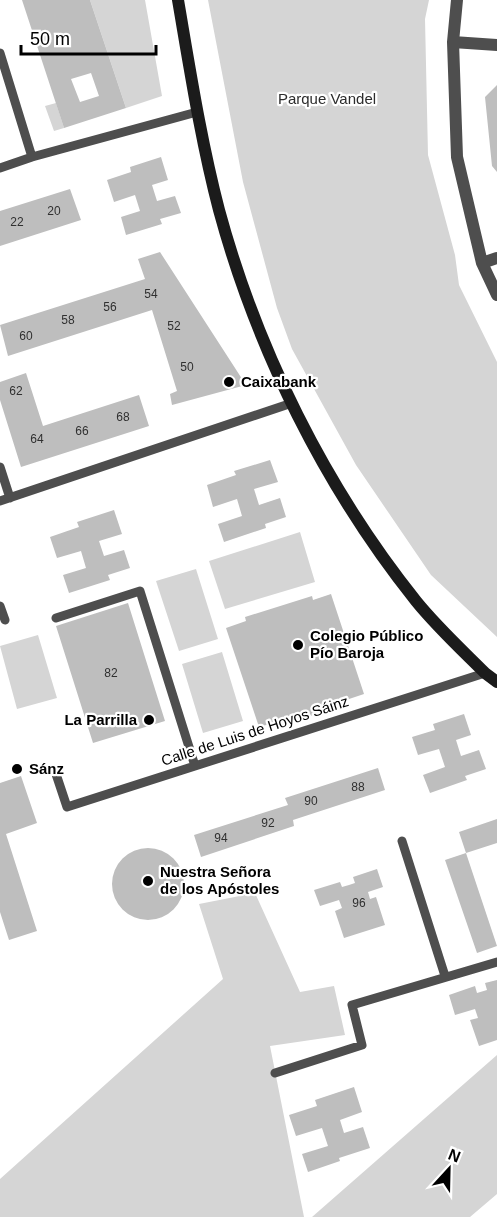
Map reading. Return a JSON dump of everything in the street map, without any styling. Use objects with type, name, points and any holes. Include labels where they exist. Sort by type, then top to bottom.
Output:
[{"type":"street","points":[[178,0],[197,112],[219,208],[235,263],[266,346],[292,403],[329,473],[371,540],[417,602],[485,673],[497,682]]},
{"type":"street","points":[[458,0],[453,42],[457,157],[482,263],[497,295]]},
{"type":"street","points":[[453,42],[497,45]]},
{"type":"street","points":[[482,263],[497,258]]},
{"type":"lane","points":[[0,53],[32,157]]},
{"type":"lane","points":[[0,168],[32,157],[197,112]]},
{"type":"lane","points":[[0,467],[5,500],[292,403]]},
{"type":"lane","points":[[56,618],[140,591],[195,766]]},
{"type":"lane","points":[[0,606],[5,620]]},
{"type":"lane","name":"Calle de Luis de Hoyos Sáinz","points":[[56,774],[67,807],[485,673]]},
{"type":"lane","points":[[402,841],[445,976]]},
{"type":"lane","points":[[275,1073],[362,1044],[352,1005],[497,962]]},
{"type":"green space","points":[[90,0],[145,0],[162,96],[126,108]]},
{"type":"green space","name":"Parque Vandel","points":[[208,0],[429,0],[425,19],[428,155],[455,255],[459,285],[497,362],[497,637],[431,575],[356,465],[292,349],[277,308],[243,182]]},
{"type":"green space","points":[[56,103],[64,128],[54,131],[45,106]]},
{"type":"green space","points":[[300,532],[315,582],[225,609],[209,561]]},
{"type":"green space","points":[[196,569],[218,639],[179,651],[156,581]]},
{"type":"green space","points":[[38,635],[57,698],[17,709],[0,646]]},
{"type":"green space","points":[[222,652],[243,721],[203,733],[182,664]]},
{"type":"green space","points":[[255,893],[300,992],[334,986],[345,1035],[270,1046],[304,1217],[0,1217],[0,1179],[223,979],[199,904]]},
{"type":"green space","points":[[497,1055],[497,1194],[470,1217],[312,1217]]},
{"type":"building","points":[[22,0],[90,0],[126,108],[64,128]],"holes":[[[91,73],[99,96],[80,102],[71,79]]]},
{"type":"building","points":[[497,85],[497,172],[492,166],[485,97]]},
{"type":"building","points":[[161,157],[168,180],[152,185],[157,201],[175,196],[181,213],[160,219],[162,224],[126,235],[121,217],[140,211],[135,195],[114,202],[107,180],[131,172],[130,167]]},
{"type":"building","points":[[70,189],[81,220],[0,246],[0,211]]},
{"type":"building","points":[[160,252],[246,385],[172,405],[170,394],[177,391],[152,310],[8,356],[0,325],[145,279],[138,259]]},
{"type":"building","points":[[26,373],[43,426],[139,395],[149,426],[21,467],[0,400],[0,382]]},
{"type":"building","points":[[270,460],[278,482],[254,489],[259,505],[280,498],[286,517],[265,524],[266,528],[224,542],[218,524],[242,516],[237,499],[213,507],[207,485],[236,475],[234,471]]},
{"type":"building","points":[[114,510],[122,534],[99,541],[104,556],[124,550],[130,568],[108,575],[110,580],[69,593],[63,575],[86,568],[81,551],[57,558],[50,537],[79,527],[77,522]]},
{"type":"building","points":[[331,594],[364,694],[343,701],[345,705],[278,726],[277,722],[259,727],[226,628],[246,621],[245,617],[312,596],[313,600]]},
{"type":"building","points":[[128,603],[165,721],[93,743],[56,626]]},
{"type":"building","points":[[464,714],[471,735],[456,740],[461,756],[479,750],[486,769],[465,776],[467,780],[430,793],[423,775],[445,767],[439,749],[418,755],[412,737],[435,730],[433,724]]},
{"type":"building","points":[[378,768],[385,790],[293,820],[294,826],[201,857],[194,835],[288,805],[285,798]]},
{"type":"building","points":[[21,776],[37,823],[6,834],[37,931],[9,940],[0,912],[0,783]]},
{"type":"building","points":[[497,819],[497,843],[466,853],[459,832]]},
{"type":"building","name":"Nuestra Señora de los Apóstoles","points":[[148,848],[168,854],[178,864],[184,884],[178,904],[168,914],[148,920],[128,914],[118,904],[112,884],[118,864],[128,854]]},
{"type":"building","points":[[466,853],[497,946],[477,953],[445,860]]},
{"type":"building","points":[[377,869],[383,887],[368,892],[370,899],[376,897],[385,925],[344,938],[335,911],[342,908],[339,900],[320,906],[314,890],[340,882],[342,887],[355,883],[353,877]]},
{"type":"building","points":[[497,980],[497,1040],[479,1046],[470,1020],[478,1018],[475,1009],[455,1015],[449,995],[475,986],[477,993],[487,990],[485,983]]},
{"type":"building","points":[[354,1087],[362,1112],[340,1120],[344,1133],[363,1127],[370,1148],[339,1158],[340,1161],[308,1172],[302,1154],[328,1146],[322,1128],[296,1136],[289,1115],[317,1106],[315,1100]]},
{"type":"place","name":"Caixabank","points":[[229,382]]},
{"type":"place","name":"Colegio Público Pío Baroja","points":[[298,645]]},
{"type":"place","name":"La Parrilla","points":[[149,720]]},
{"type":"place","name":"Sánz","points":[[17,769]]},
{"type":"place","name":"Nuestra Señora de los Apóstoles","points":[[148,881]]}]
